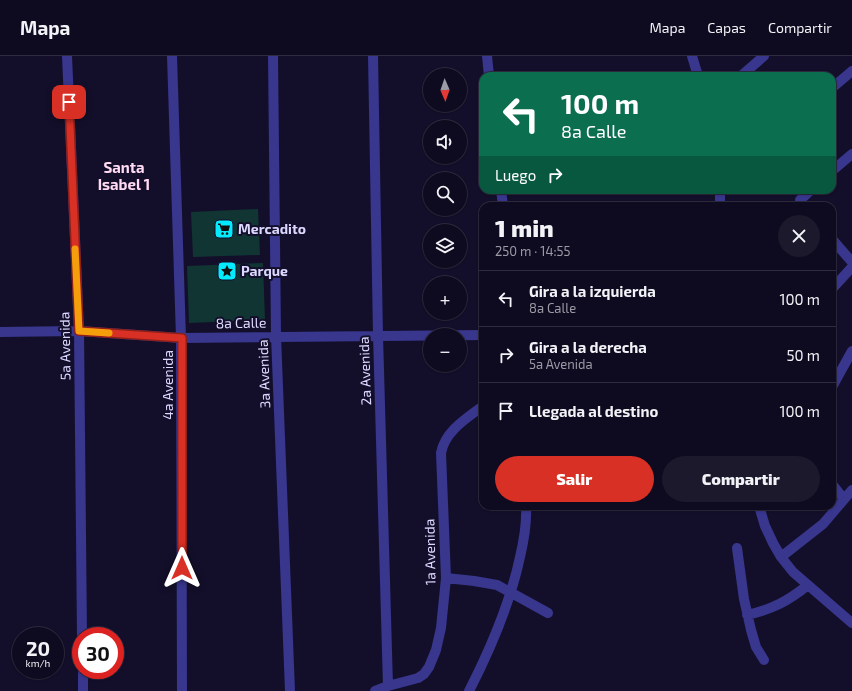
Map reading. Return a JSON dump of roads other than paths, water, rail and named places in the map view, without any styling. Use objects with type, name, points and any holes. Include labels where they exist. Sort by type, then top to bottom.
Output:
[{"type":"street","name":"5a Avenida","points":[[67,56],[79,331],[82,627]]},
{"type":"street","name":"4a Avenida","points":[[172,56],[182,338],[182,691]]},
{"type":"street","name":"3a Avenida","points":[[273,56],[276,336],[290,691]]},
{"type":"street","name":"2a Avenida","points":[[373,56],[382,689]]},
{"type":"street","points":[[487,56],[488,72]]},
{"type":"street","points":[[692,56],[697,72]]},
{"type":"street","points":[[746,72],[764,56]]},
{"type":"street","points":[[836,85],[852,71]]},
{"type":"street","points":[[836,168],[852,154]]},
{"type":"street","points":[[800,202],[800,200],[807,194]]},
{"type":"street","points":[[836,244],[852,262]]},
{"type":"street","points":[[836,285],[852,267]]},
{"type":"street","name":"8a Calle","points":[[0,332],[79,331],[182,338],[479,335]]},
{"type":"street","points":[[836,380],[852,351]]},
{"type":"street","name":"1a Avenida","points":[[382,689],[418,678],[424,674],[429,667],[436,650],[441,628],[446,578],[441,453],[442,448],[451,432],[460,423],[479,409]]},
{"type":"street","points":[[836,489],[844,499]]},
{"type":"street","points":[[836,508],[852,490]]},
{"type":"street","points":[[469,691],[498,630],[515,581],[524,539],[526,510]]},
{"type":"street","points":[[760,510],[765,526],[773,543],[793,572],[852,624]]},
{"type":"street","points":[[781,556],[822,524],[834,510]]},
{"type":"street","points":[[736,548],[747,615],[755,643],[764,660]]},
{"type":"street","points":[[446,578],[497,585],[548,613]]},
{"type":"street","points":[[747,615],[764,611],[780,604],[794,596],[808,585]]},
{"type":"street","points":[[83,679],[83,691]]},
{"type":"place","name":"Mercadito","points":[[224,229]]},
{"type":"place","name":"Parque","points":[[227,271]]},
{"type":"district","name":"Santa Isabel 1","points":[[124,176]]}]
